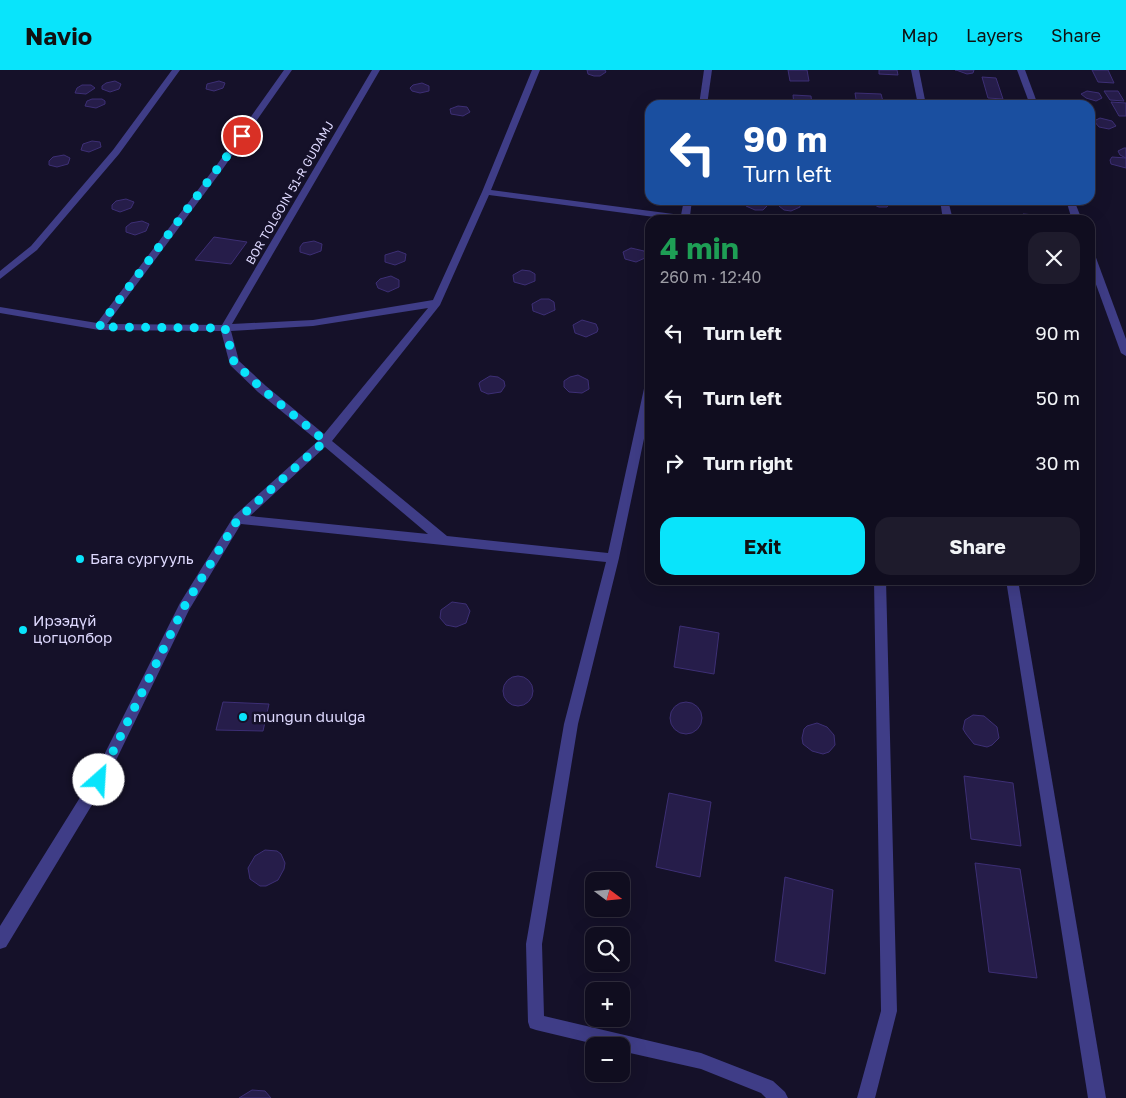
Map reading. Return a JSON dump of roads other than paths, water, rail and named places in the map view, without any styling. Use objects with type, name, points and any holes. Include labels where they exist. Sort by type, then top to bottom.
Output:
[{"type":"street","points":[[0,276],[34,248],[47,233],[116,152],[176,70]]},
{"type":"street","points":[[99,327],[219,168],[288,70]]},
{"type":"street","name":"BOR TOLGOIN 51-R GUDAMJ","points":[[225,328],[376,70]]},
{"type":"street","points":[[0,941],[99,780],[184,607],[238,519],[325,441],[437,303],[486,192],[536,70]]},
{"type":"street","points":[[704,100],[708,70]]},
{"type":"street","points":[[914,70],[921,100]]},
{"type":"street","points":[[1021,70],[1032,100]]},
{"type":"street","points":[[486,192],[656,215]]},
{"type":"street","points":[[1095,269],[1126,353]]},
{"type":"street","points":[[0,310],[99,327],[225,328],[313,323],[437,303]]},
{"type":"street","points":[[225,328],[234,362],[262,389],[445,541]]},
{"type":"street","points":[[645,408],[613,558],[571,724],[534,944],[536,1022],[701,1061],[767,1087],[780,1098]]},
{"type":"street","points":[[238,519],[613,558]]},
{"type":"street","points":[[866,1098],[890,1011],[880,585]]},
{"type":"street","points":[[1013,585],[1097,1098]]},
{"type":"place","name":"Бага сургууль","points":[[80,559]]},
{"type":"place","name":"Ирээдүй цогцолбор","points":[[23,630]]},
{"type":"place","name":"mungun duulga","points":[[243,717]]}]
